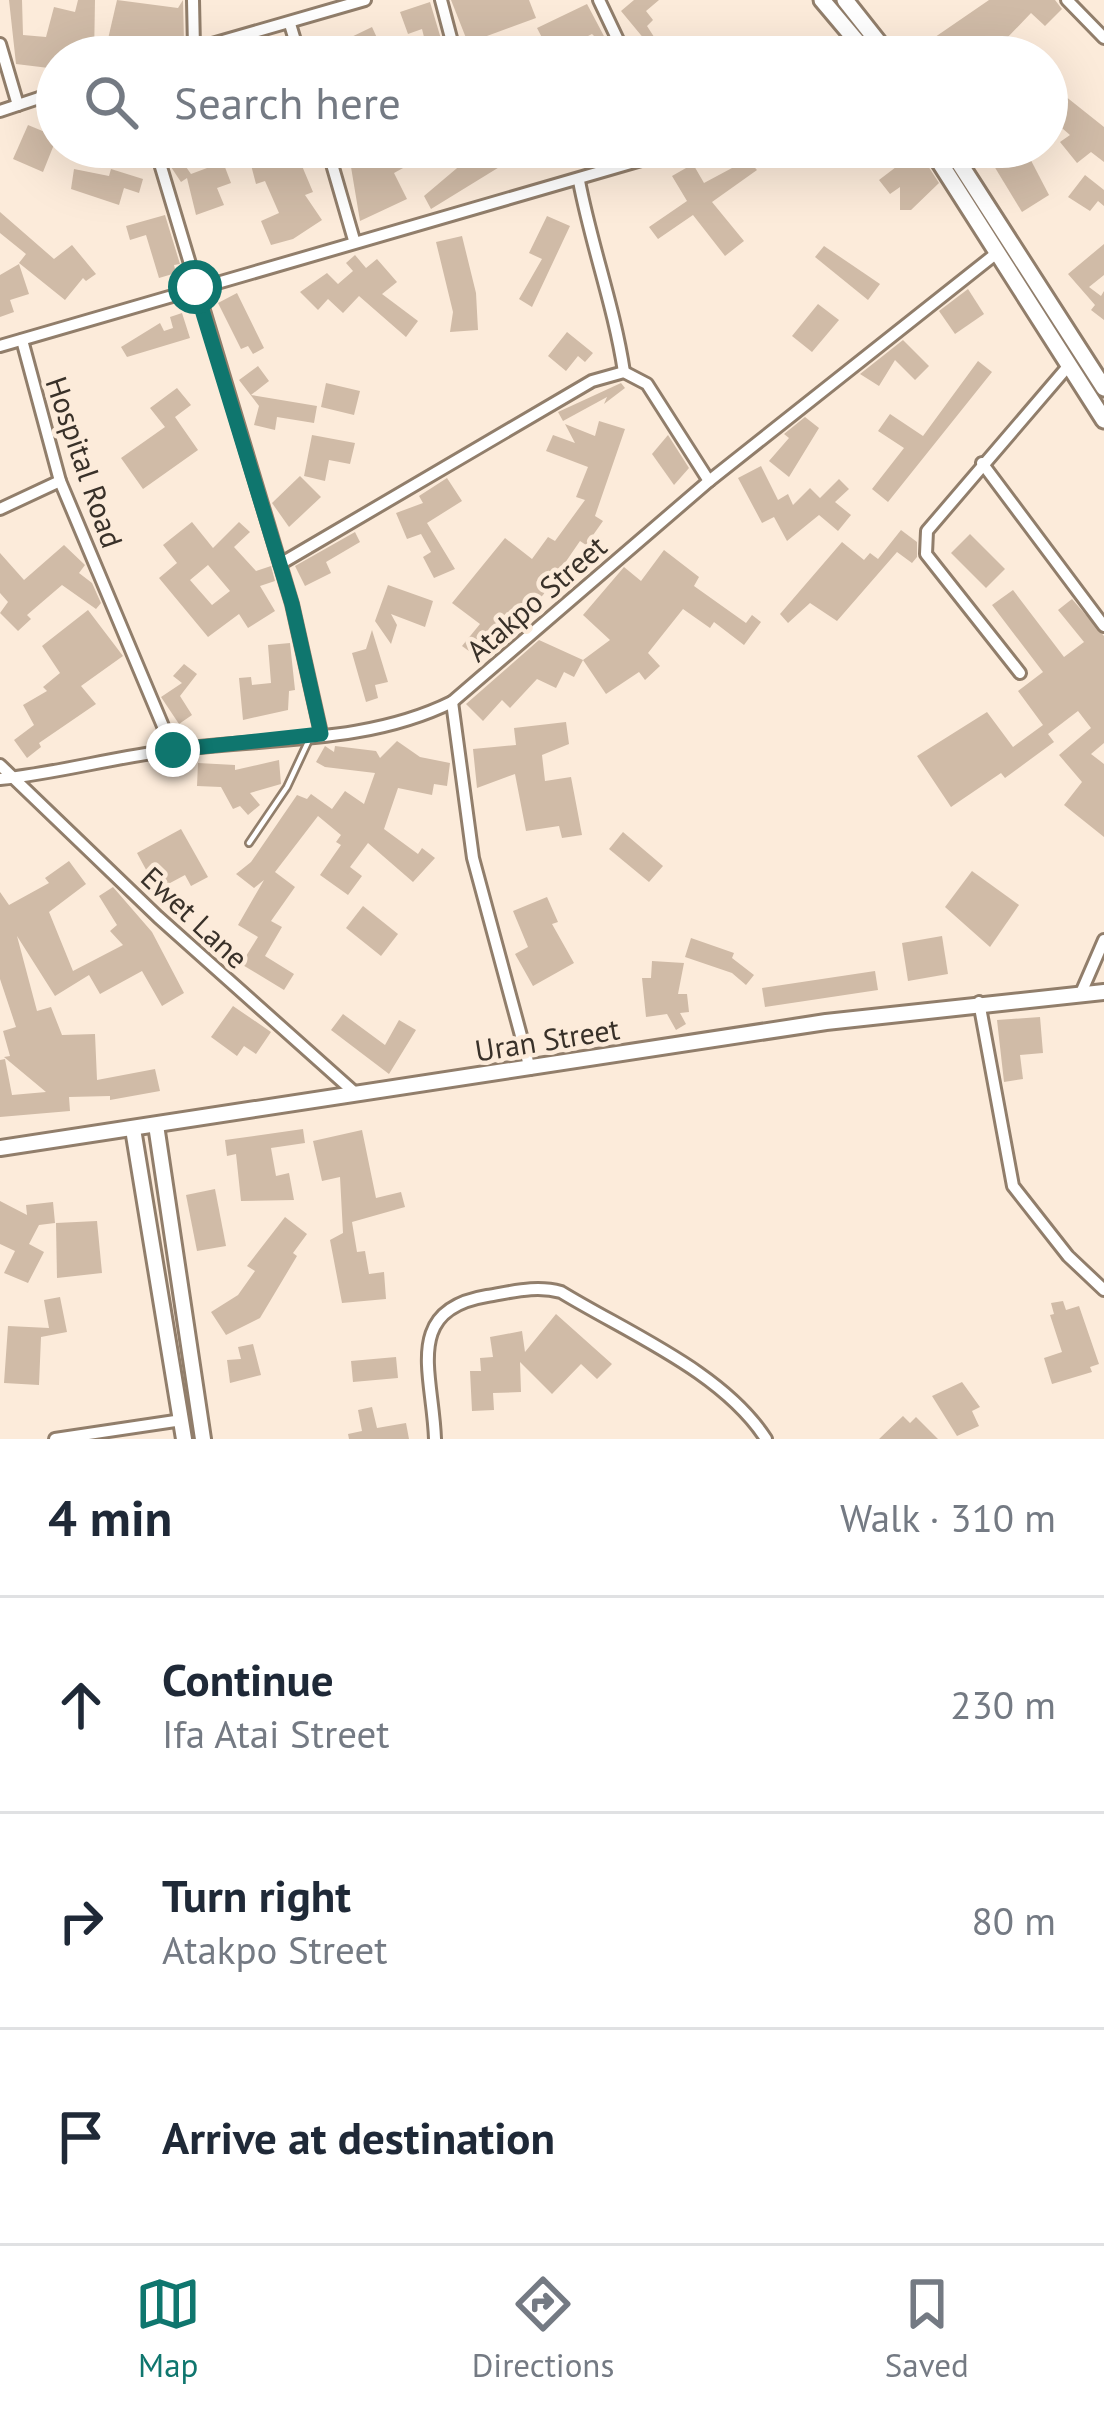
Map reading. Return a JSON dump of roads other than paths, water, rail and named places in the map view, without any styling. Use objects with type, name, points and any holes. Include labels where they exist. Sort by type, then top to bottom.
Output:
[{"type":"main road","points":[[822,0],[854,36]]},
{"type":"main road","points":[[851,3],[875,36]]},
{"type":"main road","points":[[944,168],[1104,420]]},
{"type":"main road","points":[[963,168],[1104,388]]},
{"type":"street","points":[[193,0],[194,36]]},
{"type":"street","points":[[242,36],[365,0]]},
{"type":"street","points":[[441,0],[450,36]]},
{"type":"street","points":[[599,0],[616,36]]},
{"type":"street","points":[[1067,0],[1104,38]]},
{"type":"street","points":[[846,26],[851,3]]},
{"type":"street","points":[[290,24],[294,36]]},
{"type":"street","points":[[0,44],[18,105]]},
{"type":"street","points":[[0,111],[36,99]]},
{"type":"street","points":[[161,168],[280,564],[316,735]]},
{"type":"street","points":[[333,168],[354,240]]},
{"type":"street","points":[[0,346],[354,240],[620,168]]},
{"type":"street","points":[[579,181],[598,276],[613,299],[624,372]]},
{"type":"street","name":"Atakpo Street","points":[[0,778],[173,750],[350,734],[391,725],[452,702],[709,481],[998,252]]},
{"type":"street","name":"Hospital Road","points":[[22,340],[60,481],[173,750]]},
{"type":"street","points":[[1020,673],[926,554],[930,521],[1070,364]]},
{"type":"street","points":[[280,564],[592,381],[624,372],[647,383],[709,481]]},
{"type":"street","points":[[982,463],[1104,626]]},
{"type":"street","points":[[0,508],[60,481]]},
{"type":"street","points":[[452,702],[473,858],[530,1069]]},
{"type":"street","name":"Ewet Lane","points":[[0,765],[348,1090],[363,1095]]},
{"type":"street","points":[[1081,993],[1104,940]]},
{"type":"street","name":"Uran Street","points":[[0,1148],[979,1002],[1104,992]]},
{"type":"street","points":[[979,1002],[1013,1186],[1068,1256],[1104,1290]]},
{"type":"street","points":[[156,1125],[203,1439]]},
{"type":"street","points":[[133,1129],[184,1439]]},
{"type":"street","points":[[435,1439],[428,1343],[433,1323],[457,1301],[543,1287],[561,1292],[691,1371],[751,1415],[766,1439]]},
{"type":"street","points":[[55,1439],[182,1420]]},
{"type":"lane","points":[[249,843],[316,735]]}]
